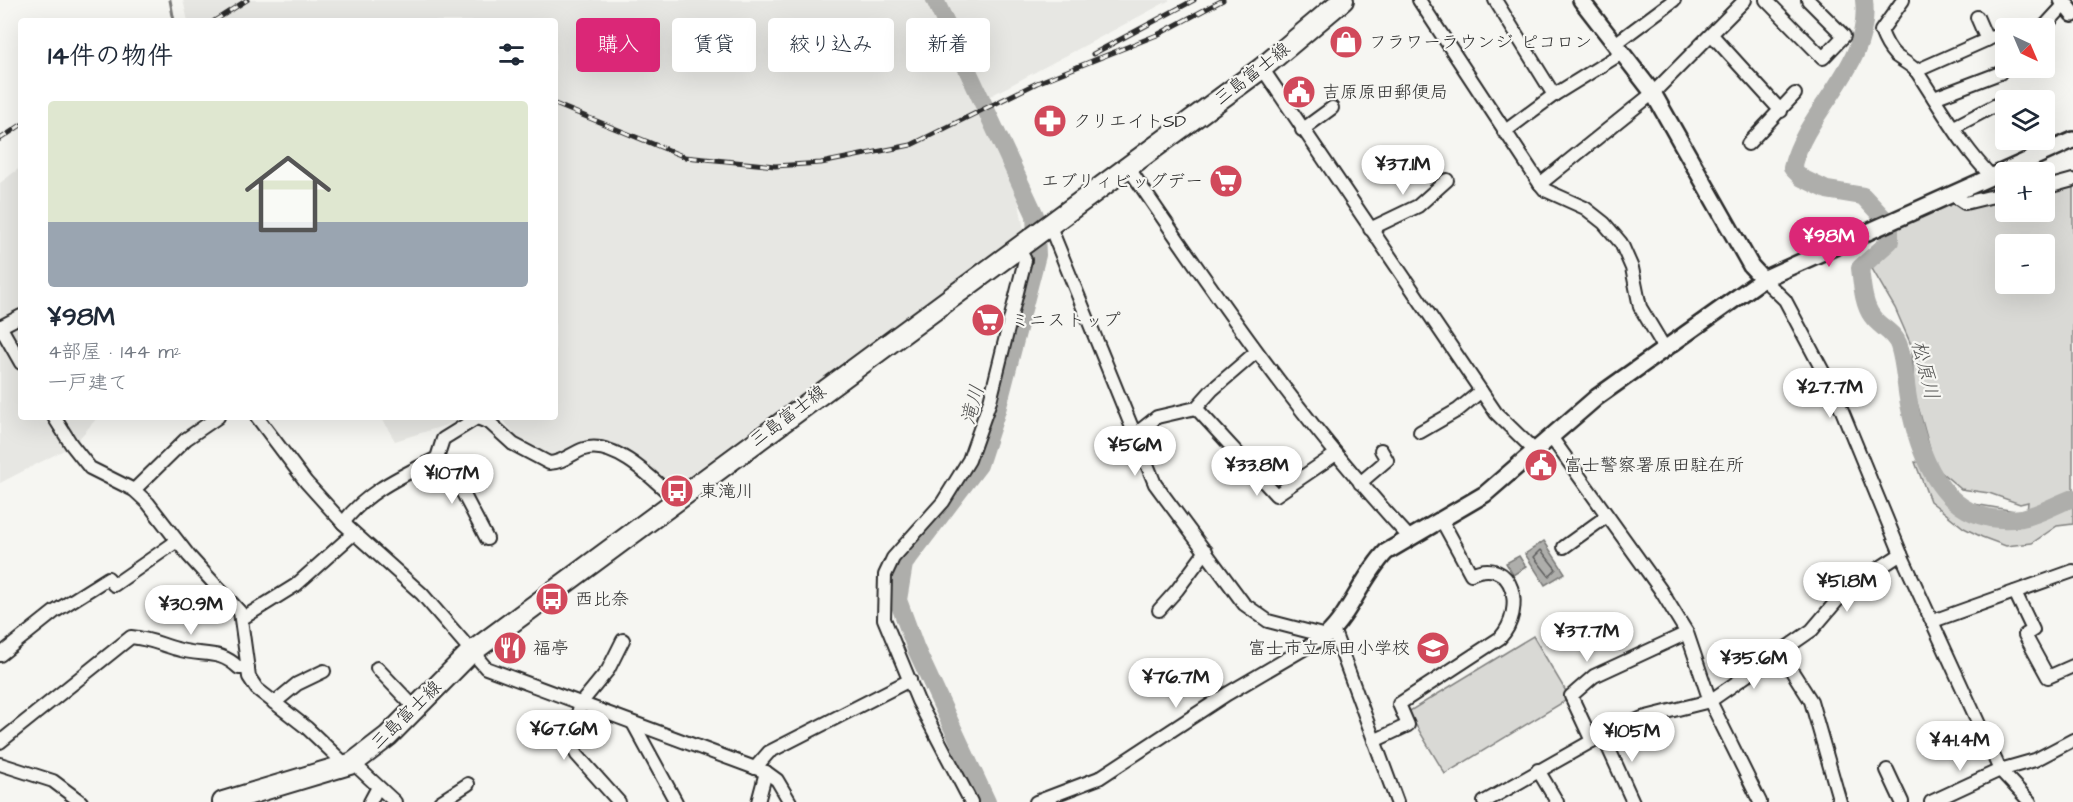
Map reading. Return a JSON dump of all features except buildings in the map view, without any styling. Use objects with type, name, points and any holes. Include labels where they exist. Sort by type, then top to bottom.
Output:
[{"type":"main road","name":"三島富士線","points":[[223,802],[349,764],[375,749],[472,652],[1262,68],[1343,0]]},
{"type":"street","points":[[1419,0],[1540,184],[1545,190],[1585,208],[1604,223],[1621,243],[1632,268],[1640,307],[1664,347]]},
{"type":"street","points":[[1495,0],[1554,95]]},
{"type":"street","points":[[1581,0],[1653,93],[1751,267],[1785,300],[1836,396],[1901,554],[2000,770],[2030,802]]},
{"type":"street","points":[[1504,132],[1618,49],[1674,0]]},
{"type":"street","points":[[1540,184],[1653,93],[1745,0]]},
{"type":"street","points":[[1766,0],[1823,57],[1844,36],[1808,0]]},
{"type":"street","points":[[1903,0],[1881,31],[1895,55],[1916,71],[1924,87],[1954,127],[1968,153],[1992,178]]},
{"type":"street","points":[[2054,18],[2067,6]]},
{"type":"street","points":[[1977,17],[1987,40]]},
{"type":"street","points":[[1712,35],[1781,111]]},
{"type":"street","points":[[1916,71],[1995,37]]},
{"type":"street","points":[[1262,68],[1481,392],[1496,413],[1536,452]]},
{"type":"street","points":[[1934,98],[1995,75]]},
{"type":"street","points":[[1748,144],[1795,94]]},
{"type":"street","points":[[1954,127],[1995,106]]},
{"type":"street","points":[[1302,130],[1332,108]]},
{"type":"street","points":[[1036,802],[1099,778],[1227,694],[1329,632],[1373,566],[1386,552],[1485,494],[1597,397],[1664,347],[1763,279],[2073,140]]},
{"type":"street","points":[[1128,166],[1257,352],[1336,454],[1409,537]]},
{"type":"street","points":[[1370,229],[1418,206],[1447,180]]},
{"type":"street","points":[[2055,185],[2073,180]]},
{"type":"street","points":[[1953,195],[1965,203],[1995,196]]},
{"type":"street","points":[[1036,234],[1155,484],[1244,604],[1268,621],[1329,632]]},
{"type":"street","points":[[971,802],[910,680],[884,619],[885,575],[893,558],[943,502],[969,460],[990,400],[1025,260],[1036,234]]},
{"type":"street","points":[[18,318],[0,327],[18,358]]},
{"type":"street","points":[[1133,436],[1157,417],[1196,408],[1212,390],[1257,352]]},
{"type":"street","points":[[1420,432],[1458,410],[1481,392]]},
{"type":"street","points":[[1196,408],[1276,495],[1336,454]]},
{"type":"street","points":[[56,420],[90,468],[134,490],[148,503],[177,541],[243,618],[249,677],[257,689],[395,802]]},
{"type":"street","points":[[134,490],[186,439],[214,420]]},
{"type":"street","points":[[259,420],[306,482],[342,523],[422,594],[486,668],[760,770],[777,780],[790,802]]},
{"type":"street","points":[[342,523],[353,510],[387,482],[437,458],[443,439],[474,420]]},
{"type":"street","points":[[482,420],[490,423],[513,444],[549,463],[585,448],[602,448],[637,465],[676,500]]},
{"type":"street","points":[[1551,438],[1660,589],[1687,633],[1710,701],[1760,802]]},
{"type":"street","points":[[1360,483],[1387,460],[1381,450]]},
{"type":"street","points":[[437,458],[453,474],[487,538]]},
{"type":"street","points":[[1564,547],[1607,516]]},
{"type":"street","points":[[1374,741],[1408,725],[1399,704],[1500,638],[1514,612],[1515,598],[1507,582],[1498,572],[1484,568],[1471,574],[1442,519]]},
{"type":"street","points":[[243,618],[296,585],[353,534]]},
{"type":"street","points":[[0,655],[54,612],[108,578],[114,585],[177,541]]},
{"type":"street","points":[[1159,610],[1206,551]]},
{"type":"street","points":[[1484,802],[1598,738],[1642,718],[1710,701],[1781,654],[1812,630],[1846,590],[1901,554]]},
{"type":"street","points":[[1933,621],[2073,571]]},
{"type":"street","points":[[2015,592],[2033,630],[2025,635],[2048,677],[2073,666]]},
{"type":"street","points":[[1329,632],[1397,802]]},
{"type":"street","points":[[1633,802],[1598,738],[1571,696],[1594,676],[1687,633]]},
{"type":"street","points":[[0,742],[132,637],[151,639],[178,650],[226,657],[238,668],[248,668]]},
{"type":"street","points":[[615,801],[577,755],[570,741],[581,703],[608,670],[623,640]]},
{"type":"street","points":[[1781,654],[1811,701],[1840,802]]},
{"type":"street","points":[[377,668],[416,708]]},
{"type":"street","points":[[274,703],[297,684],[324,671]]},
{"type":"street","points":[[758,802],[760,770],[769,752],[910,680]]},
{"type":"street","points":[[634,725],[676,802]]},
{"type":"street","points":[[1933,802],[2000,770],[2036,760],[2073,740]]},
{"type":"street","points":[[0,764],[52,781],[81,802]]},
{"type":"street","points":[[1538,770],[1557,802]]},
{"type":"street","points":[[1887,770],[1902,802]]},
{"type":"street","points":[[440,802],[468,784]]},
{"type":"street","points":[[370,802],[378,787]]},
{"type":"shaded area","points":[[183,0],[1170,0],[981,101],[1016,187],[1024,230],[671,489],[641,462],[590,440],[554,456],[522,443],[503,420],[558,420],[558,18],[187,18]]},
{"type":"shaded area","points":[[18,169],[18,420],[95,420],[77,441],[66,449],[0,483],[0,183]]},
{"type":"shaded area","points":[[1995,178],[1995,222],[2055,222],[2055,178],[2073,181],[2073,524],[2057,526],[2032,543],[2006,546],[1964,528],[1930,501],[1915,462],[1928,463],[1956,501],[2027,513],[2028,502],[2020,504],[1989,493],[1961,489],[1935,467],[1914,392],[1912,347],[1895,308],[1871,267],[1890,225]]},
{"type":"shaded area","points":[[383,420],[462,420],[395,441]]},
{"type":"shaded area","points":[[1533,636],[1570,698],[1445,774],[1408,712]]},
{"type":"water","points":[[1544,541],[1565,573],[1545,585],[1525,554]]},
{"type":"water","points":[[1519,556],[1526,567],[1513,575],[1506,563]]},
{"type":"waterway","points":[[170,0],[173,18]]},
{"type":"waterway","name":"滝川","points":[[935,0],[1035,215],[1037,255],[997,410],[979,465],[904,564],[898,600],[916,649],[987,802]]},
{"type":"waterway","name":"松原川","points":[[1864,0],[1864,24],[1858,46],[1849,67],[1811,125],[1792,168],[1802,178],[1827,190],[1863,196],[1890,225],[1890,241],[1860,268],[1863,293],[1872,316],[1897,341],[1903,360],[1914,427],[1921,449],[1942,488],[1957,503],[1975,513],[1996,519],[2028,517],[2073,498]]},
{"type":"railway","points":[[219,18],[247,0]]},
{"type":"railway","points":[[1093,54],[1194,0]]},
{"type":"railway","points":[[558,105],[685,157],[775,166],[821,163],[911,145],[1037,83],[1157,35],[1223,0]]},
{"type":"railway","points":[[0,139],[18,127]]},
{"type":"place","name":"フラワーラウンジ ピコロン","points":[[1346,42]]},
{"type":"place","name":"吉原原田郵便局","points":[[1299,92]]},
{"type":"place","name":"クリエイトSD","points":[[1050,121]]},
{"type":"place","name":"エブリィビッグデー","points":[[1226,181]]},
{"type":"place","name":"ミニストップ","points":[[988,320]]},
{"type":"place","name":"富士警察署原田駐在所","points":[[1541,465]]},
{"type":"place","name":"東滝川","points":[[677,491]]},
{"type":"place","name":"西比奈","points":[[552,599]]},
{"type":"place","name":"福亭","points":[[510,648]]},
{"type":"place","name":"富士市立原田小学校","points":[[1433,648]]}]
